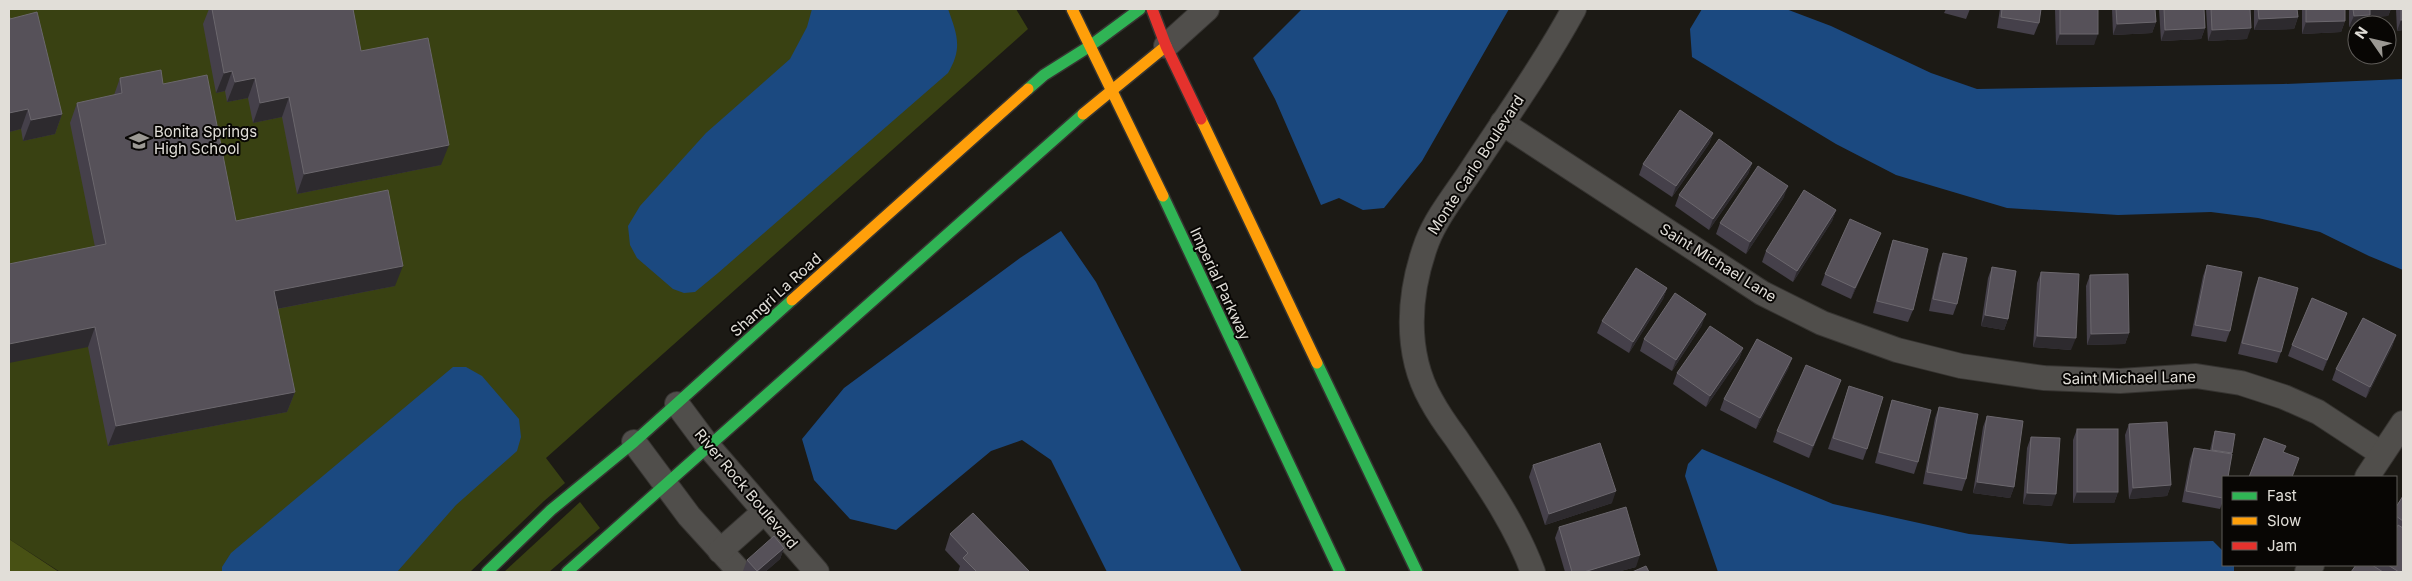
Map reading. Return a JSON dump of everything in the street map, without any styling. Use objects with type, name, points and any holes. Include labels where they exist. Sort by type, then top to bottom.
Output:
[{"type":"street","name":"Imperial Parkway","points":[[1072,9],[1112,88],[1340,572]]},
{"type":"street","name":"Shangri La Road","points":[[487,572],[551,510],[634,442],[1044,75],[1090,46],[1140,9]]},
{"type":"street","points":[[1152,9],[1166,46],[1416,572]]},
{"type":"street","points":[[567,572],[709,448],[1112,88],[1166,46],[1207,9]]},
{"type":"street","name":"Monte Carlo Boulevard","points":[[1533,572],[1525,550],[1502,508],[1431,400],[1414,355],[1411,328],[1417,273],[1427,242],[1439,218],[1574,9]]},
{"type":"street","name":"Saint Michael Lane","points":[[1502,123],[1762,293],[1822,323],[1897,350],[1970,368],[2044,378],[2120,381],[2196,376],[2241,383],[2284,397],[2318,412],[2382,454]]},
{"type":"street","name":"River Rock Boulevard","points":[[677,404],[709,448],[813,571]]},
{"type":"street","points":[[2368,476],[2403,423]]},
{"type":"street","points":[[634,442],[665,486],[740,572]]},
{"type":"street","points":[[720,551],[764,512]]},
{"type":"green space","points":[[9,9],[1016,9],[1028,29],[546,458],[565,483],[470,572],[60,572],[9,539]]},
{"type":"green space","points":[[580,502],[600,528],[549,572],[504,572]]},
{"type":"green space","points":[[9,539],[59,572],[9,572]]},
{"type":"water","points":[[812,9],[948,9],[956,34],[956,56],[948,73],[695,292],[684,293],[673,289],[637,258],[630,245],[628,226],[640,206],[706,133],[790,59],[807,27]]},
{"type":"water","points":[[1302,9],[1509,9],[1422,161],[1384,208],[1363,210],[1339,198],[1321,205],[1275,99],[1253,58]]},
{"type":"water","points":[[1702,9],[1786,9],[1831,26],[1931,73],[1977,89],[2283,84],[2403,79],[2403,270],[2320,232],[2258,218],[2211,212],[2118,215],[2007,208],[1896,175],[1836,144],[1692,57],[1690,29]]},
{"type":"water","points":[[1061,231],[1096,282],[1242,572],[1107,572],[1051,460],[1022,440],[991,451],[896,530],[850,519],[814,480],[802,439],[844,388],[1020,258]]},
{"type":"water","points":[[453,367],[466,367],[482,376],[519,419],[521,437],[517,451],[456,505],[397,572],[222,572],[222,567],[231,553]]},
{"type":"water","points":[[1702,449],[1833,504],[1969,534],[2070,544],[2213,541],[2222,550],[2222,566],[2234,566],[2234,572],[1718,572],[1685,476],[1688,464]]},
{"type":"building","points":[[212,9],[353,9],[361,51],[428,38],[449,145],[304,174],[289,97],[260,103],[255,78],[235,82],[232,71],[224,73]]},
{"type":"building","points":[[2002,9],[2041,9],[2039,23],[2001,17]]},
{"type":"building","points":[[2060,9],[2098,9],[2098,34],[2060,34]]},
{"type":"building","points":[[2116,9],[2155,9],[2156,22],[2117,24]]},
{"type":"building","points":[[2164,9],[2204,9],[2205,28],[2165,30]]},
{"type":"building","points":[[2211,9],[2250,9],[2251,28],[2212,30]]},
{"type":"building","points":[[2258,9],[2297,9],[2298,17],[2259,19]]},
{"type":"building","points":[[2306,9],[2345,9],[2345,21],[2306,22]]},
{"type":"building","points":[[2353,9],[2370,9],[2370,15],[2354,15]]},
{"type":"building","points":[[2401,9],[2403,9],[2403,20],[2401,20]]},
{"type":"building","points":[[37,12],[62,114],[31,120],[28,109],[9,113],[9,14],[10,19]]},
{"type":"building","points":[[161,70],[163,84],[207,75],[236,221],[388,190],[403,266],[274,291],[295,392],[116,426],[95,327],[9,344],[9,264],[106,244],[77,103],[122,93],[120,78]]},
{"type":"building","points":[[1680,110],[1713,133],[1676,186],[1643,164]]},
{"type":"building","points":[[1719,139],[1752,163],[1713,219],[1679,195]]},
{"type":"building","points":[[1758,166],[1788,186],[1750,242],[1720,223]]},
{"type":"building","points":[[1804,190],[1836,210],[1797,271],[1766,251]]},
{"type":"building","points":[[1850,219],[1881,233],[1855,288],[1825,274]]},
{"type":"building","points":[[1893,240],[1928,249],[1913,310],[1877,301]]},
{"type":"building","points":[[1943,253],[1967,258],[1957,304],[1933,299]]},
{"type":"building","points":[[2207,265],[2242,272],[2230,331],[2195,325]]},
{"type":"building","points":[[1992,267],[2016,271],[2008,319],[1985,315]]},
{"type":"building","points":[[1636,268],[1667,288],[1633,342],[1602,321]]},
{"type":"building","points":[[2041,272],[2079,274],[2076,338],[2037,336]]},
{"type":"building","points":[[2128,274],[2129,333],[2091,334],[2090,275]]},
{"type":"building","points":[[2259,277],[2298,288],[2281,352],[2242,343]]},
{"type":"building","points":[[1675,293],[1706,314],[1676,360],[1644,339]]},
{"type":"building","points":[[2312,298],[2347,313],[2327,360],[2292,345]]},
{"type":"building","points":[[2363,318],[2396,335],[2370,387],[2336,369]]},
{"type":"building","points":[[1710,326],[1743,348],[1710,396],[1677,373]]},
{"type":"building","points":[[1757,339],[1792,358],[1760,418],[1724,399]]},
{"type":"building","points":[[1806,365],[1841,380],[1813,446],[1777,431]]},
{"type":"building","points":[[1849,386],[1883,397],[1867,449],[1833,438]]},
{"type":"building","points":[[1892,400],[1931,410],[1918,462],[1879,452]]},
{"type":"building","points":[[1939,407],[1978,414],[1966,479],[1927,472]]},
{"type":"building","points":[[1987,416],[2023,421],[2014,487],[1977,482]]},
{"type":"building","points":[[2167,422],[2171,485],[2133,488],[2129,424]]},
{"type":"building","points":[[2077,429],[2118,429],[2118,492],[2077,492]]},
{"type":"building","points":[[2215,431],[2235,434],[2232,453],[2212,450]]},
{"type":"building","points":[[2031,437],[2060,438],[2056,494],[2027,493]]},
{"type":"building","points":[[2264,438],[2286,446],[2283,452],[2299,458],[2292,476],[2249,476]]},
{"type":"building","points":[[1600,443],[1616,491],[1549,514],[1533,465]]},
{"type":"building","points":[[2194,448],[2232,454],[2228,476],[2222,476],[2222,498],[2186,491]]},
{"type":"building","points":[[2403,496],[2403,521],[2397,517],[2397,505]]},
{"type":"building","points":[[1626,507],[1640,555],[1584,572],[1572,572],[1559,527]]},
{"type":"building","points":[[973,513],[1028,572],[977,572],[963,558],[968,553],[950,534]]},
{"type":"building","points":[[2398,525],[2403,528],[2403,572],[2399,572],[2390,566],[2397,566]]},
{"type":"building","points":[[774,536],[784,548],[757,571],[747,560]]},
{"type":"building","points":[[1646,566],[1649,572],[1632,572]]},
{"type":"building","points":[[2355,566],[2374,566],[2383,572],[2351,572]]},
{"type":"traffic: fast","points":[[1028,89],[1044,75],[1090,46],[1140,9]]},
{"type":"traffic: fast","points":[[567,572],[1083,114]]},
{"type":"traffic: fast","points":[[1163,196],[1340,572]]},
{"type":"traffic: fast","points":[[487,572],[551,510],[634,442],[792,300]]},
{"type":"traffic: fast","points":[[1317,363],[1417,572]]},
{"type":"traffic: slow","points":[[1072,9],[1163,196]]},
{"type":"traffic: slow","points":[[1083,114],[1166,46]]},
{"type":"traffic: slow","points":[[792,300],[1028,89]]},
{"type":"traffic: slow","points":[[1201,119],[1317,363]]},
{"type":"traffic: jam","points":[[1152,9],[1166,46],[1201,119]]},
{"type":"place","name":"Bonita Springs High School","points":[[139,141]]}]
